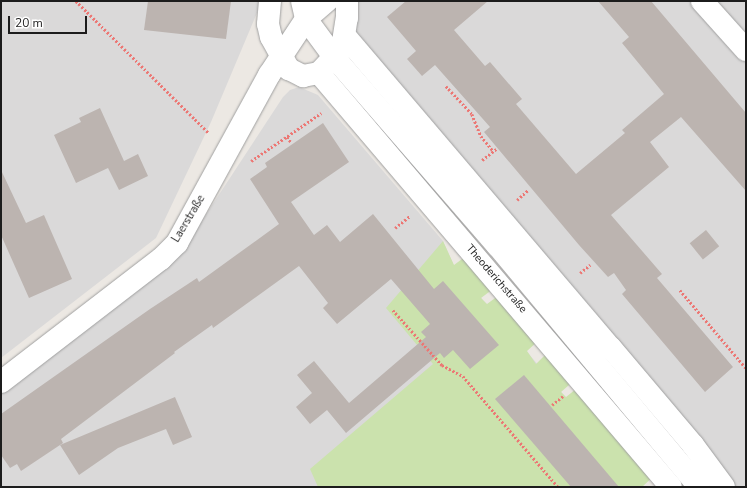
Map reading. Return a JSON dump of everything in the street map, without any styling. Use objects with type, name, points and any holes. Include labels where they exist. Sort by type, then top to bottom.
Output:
[{"type":"street","points":[[270,1],[268,24],[281,57],[289,69],[303,76],[319,73],[342,48],[345,36],[347,1]]},
{"type":"street","name":"Laerstraße","points":[[1,382],[161,259],[176,242],[281,57],[304,10],[326,1]]},
{"type":"street","points":[[702,1],[746,50]]},
{"type":"street","name":"Theoderichstraße","points":[[304,10],[334,57],[490,223],[693,445],[724,487]]},
{"type":"street","name":"Theoderichstraße","points":[[345,36],[490,223],[699,487]]},
{"type":"street","name":"Theoderichstraße","points":[[319,73],[671,487]]},
{"type":"path","points":[[76,1],[222,162],[254,160],[341,99]]},
{"type":"path","points":[[446,86],[472,114],[481,136],[495,150],[475,165]]},
{"type":"path","points":[[287,137],[291,142]]},
{"type":"path","points":[[516,201],[528,190]]},
{"type":"path","points":[[578,274],[590,265]]},
{"type":"path","points":[[680,290],[746,368]]},
{"type":"path","points":[[393,310],[442,365],[463,376],[558,487]]},
{"type":"path","points":[[552,405],[560,398]]},
{"type":"shaded area","points":[[1,1],[262,1],[211,122],[156,238],[1,358]]},
{"type":"shaded area","points":[[328,1],[746,1],[746,487],[729,487],[367,56]]},
{"type":"shaded area","points":[[299,87],[318,95],[443,241],[454,266],[642,487],[1,487],[1,389],[180,254],[283,97],[290,90]]},
{"type":"green space","points":[[443,241],[454,265],[462,259],[472,258],[497,286],[481,298],[487,304],[502,293],[538,341],[527,351],[536,364],[549,351],[576,379],[561,392],[566,397],[581,385],[656,474],[642,487],[318,487],[310,469],[433,364],[386,308]]},
{"type":"building","points":[[148,1],[231,1],[226,39],[144,30]]},
{"type":"building","points":[[406,1],[488,1],[454,30],[485,66],[490,62],[522,99],[516,104],[576,174],[625,133],[622,130],[664,94],[622,43],[629,37],[598,1],[651,1],[746,113],[746,191],[681,117],[650,142],[669,167],[611,215],[662,274],[657,278],[733,367],[705,392],[622,294],[626,290],[614,273],[608,277],[579,245],[484,132],[490,127],[435,65],[422,76],[407,59],[416,51],[387,17]]},
{"type":"building","points":[[100,108],[124,161],[138,154],[148,176],[119,190],[108,168],[76,183],[54,135],[81,122],[79,118]]},
{"type":"building","points":[[323,123],[349,162],[291,202],[314,235],[327,225],[340,242],[373,214],[434,289],[443,281],[499,345],[470,369],[453,350],[444,358],[440,353],[346,433],[327,410],[310,424],[296,407],[312,393],[297,375],[314,361],[349,403],[426,337],[421,332],[430,324],[391,279],[337,324],[323,308],[328,303],[299,266],[213,328],[212,325],[174,352],[175,353],[61,439],[63,443],[21,471],[17,464],[10,468],[1,455],[1,414],[150,309],[197,278],[199,282],[279,224],[250,179],[267,167],[265,163]]},
{"type":"building","points":[[1,170],[26,223],[44,215],[72,279],[29,298],[1,235]]},
{"type":"building","points":[[706,230],[719,246],[703,260],[690,243]]},
{"type":"building","points":[[524,375],[619,487],[571,487],[495,399]]},
{"type":"building","points":[[175,397],[192,437],[173,445],[166,429],[118,448],[79,475],[60,445]]}]
